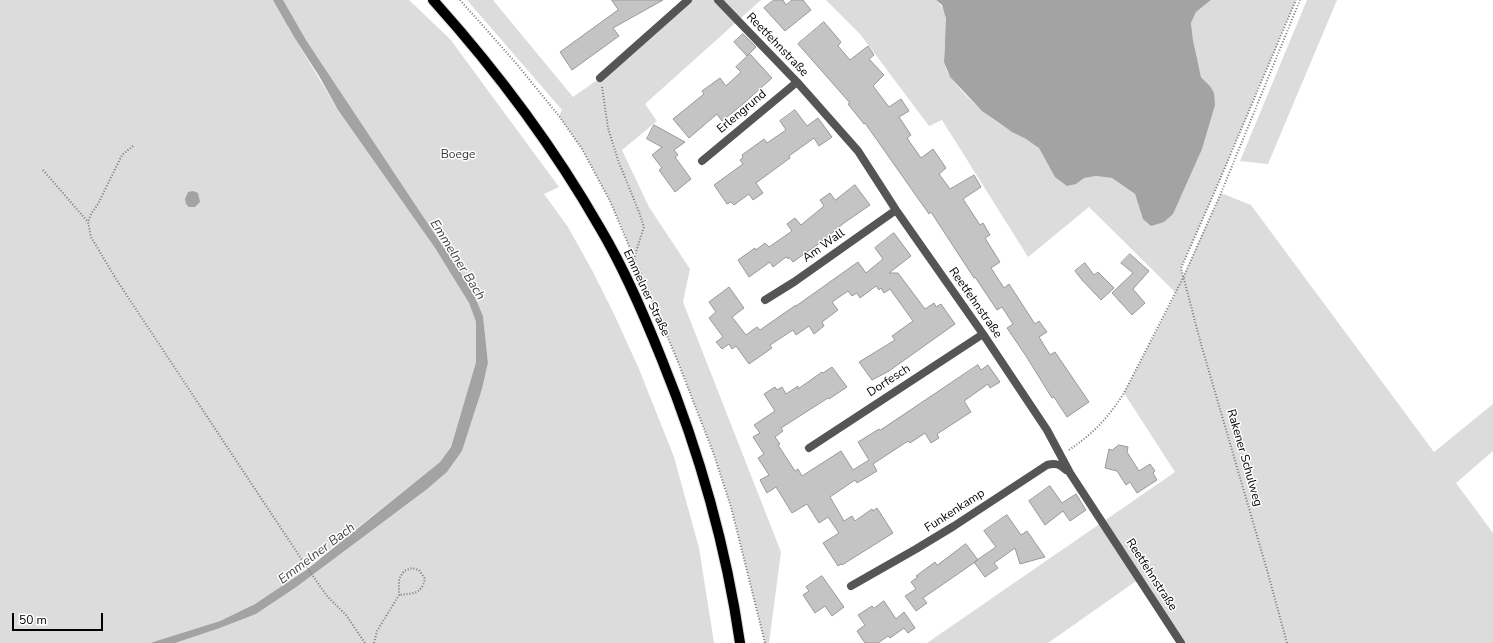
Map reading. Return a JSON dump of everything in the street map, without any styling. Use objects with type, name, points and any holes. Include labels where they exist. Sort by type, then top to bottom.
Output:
[{"type":"main road","name":"Emmelner Straße","points":[[433,0],[493,70],[553,151],[601,229],[644,314],[678,398],[702,473],[731,584],[740,643]]},
{"type":"street","points":[[600,78],[688,0]]},
{"type":"street","name":"Reetfehnstraße","points":[[718,0],[797,82],[858,151],[896,210],[983,334],[1047,430],[1070,473],[1181,643]]},
{"type":"street","name":"Erlengrund","points":[[702,161],[797,82]]},
{"type":"street","name":"Am Wall","points":[[765,300],[794,282],[896,210]]},
{"type":"street","name":"Dorfesch","points":[[809,448],[983,334]]},
{"type":"street","name":"Funkenkamp","points":[[850,586],[916,550],[1047,465],[1055,463],[1070,473]]},
{"type":"path","points":[[1183,278],[1181,268],[1216,191],[1296,0]]},
{"type":"path","points":[[1061,456],[1083,441],[1100,426],[1114,409],[1124,393],[1183,278],[1221,193],[1300,0]]},
{"type":"path","points":[[600,78],[607,123],[616,154],[640,212],[644,226],[634,258]]},
{"type":"path","points":[[133,146],[122,155],[98,204],[90,214],[88,222],[91,238],[116,279],[306,566],[327,596],[346,615],[365,643]]},
{"type":"path","points":[[43,170],[88,222]]},
{"type":"path","name":"Rakener Schulweg","points":[[1183,278],[1287,643]]},
{"type":"path","points":[[374,643],[377,631],[398,594],[399,579],[404,571],[412,568],[419,570],[425,579],[423,588],[417,592],[398,594]]},
{"type":"green space","name":"Boege","points":[[0,0],[409,0],[450,39],[559,187],[544,194],[568,227],[614,314],[639,369],[674,457],[699,548],[714,643],[174,643],[256,614],[295,588],[426,490],[447,472],[462,451],[482,389],[488,363],[483,316],[475,297],[296,23],[288,27],[338,110],[435,248],[469,303],[476,322],[476,362],[451,447],[440,462],[288,583],[255,604],[220,621],[150,643],[0,643]]},
{"type":"green space","points":[[467,0],[493,0],[573,97],[600,78],[688,0],[761,0],[645,104],[657,121],[622,150],[649,207],[690,269],[683,302],[781,552],[769,643],[765,643],[731,507],[713,452],[676,357],[610,201],[582,149],[559,116],[562,110]]},
{"type":"green space","points":[[826,0],[936,0],[943,8],[946,17],[944,59],[946,69],[951,78],[964,93],[979,108],[996,121],[1030,141],[1040,149],[1048,161],[1076,184],[1083,178],[1096,176],[1112,178],[1135,194],[1139,205],[1210,86],[1201,77],[1193,40],[1191,23],[1196,12],[1211,0],[1296,0],[1181,268],[1183,277],[1221,193],[1251,205],[1434,452],[1493,404],[1493,451],[1456,483],[1493,533],[1493,643],[1181,643],[1139,579],[1048,643],[927,643],[1175,472],[1124,393],[1176,293],[1089,207],[1028,257],[942,120],[929,126],[860,34]]},
{"type":"green space","points":[[1307,0],[1337,0],[1268,164],[1240,161]]},
{"type":"shaded area","points":[[273,0],[283,0],[306,40],[462,275],[475,297],[483,316],[488,363],[482,389],[462,451],[447,472],[426,490],[295,588],[256,614],[175,643],[150,643],[220,621],[255,604],[306,570],[440,462],[451,447],[476,362],[476,322],[469,303],[435,248],[338,110]]},
{"type":"shaded area","points":[[936,0],[1211,0],[1196,12],[1191,23],[1201,77],[1210,86],[1214,93],[1215,105],[1202,149],[1173,214],[1164,222],[1151,226],[1143,219],[1135,194],[1112,178],[1096,176],[1084,178],[1076,184],[1067,186],[1055,177],[1039,148],[1012,132],[982,111],[950,77],[944,62],[946,19],[942,5]]},
{"type":"shaded area","points":[[193,191],[198,193],[200,202],[195,207],[189,207],[186,204],[185,199],[188,192]]},
{"type":"building","points":[[612,0],[663,0],[613,28],[619,36],[572,70],[560,52],[618,10]]},
{"type":"building","points":[[774,0],[783,0],[786,5],[792,0],[803,0],[811,10],[785,31],[764,8]]},
{"type":"building","points":[[824,22],[841,42],[838,46],[850,60],[868,46],[874,55],[869,59],[884,75],[873,86],[889,107],[901,99],[909,111],[899,117],[911,135],[907,138],[921,158],[933,149],[946,168],[939,174],[950,189],[974,175],[981,187],[963,199],[980,225],[983,223],[990,235],[985,238],[1000,262],[991,268],[1004,288],[1009,284],[1035,324],[1039,321],[1047,332],[1039,337],[1050,355],[1055,352],[1089,402],[1067,417],[1054,397],[1052,398],[1007,328],[1013,324],[1002,307],[997,310],[975,277],[974,278],[931,212],[929,214],[865,123],[864,124],[848,104],[850,103],[798,44]]},
{"type":"building","points":[[743,34],[756,47],[747,56],[734,42]]},
{"type":"building","points":[[750,54],[772,78],[722,121],[717,114],[689,138],[673,119],[704,94],[702,91],[720,78],[726,86],[741,72],[736,67]]},
{"type":"building","points":[[795,110],[807,126],[818,118],[832,137],[819,146],[814,138],[789,156],[790,158],[756,183],[763,193],[753,200],[749,194],[734,205],[731,202],[727,204],[714,185],[743,164],[740,160],[743,157],[742,155],[764,139],[767,143],[786,130],[780,121]]},
{"type":"building","points":[[654,125],[685,142],[674,150],[678,155],[675,157],[691,179],[675,192],[659,170],[662,168],[652,155],[662,147],[647,139]]},
{"type":"building","points":[[855,185],[870,205],[793,262],[789,257],[788,259],[786,257],[773,267],[770,262],[749,277],[738,260],[765,243],[769,247],[792,231],[787,224],[795,218],[801,225],[824,206],[820,200],[830,193],[835,200]]},
{"type":"building","points":[[894,233],[911,256],[889,273],[898,273],[925,309],[934,303],[936,307],[941,304],[955,324],[889,371],[872,380],[859,362],[895,340],[892,336],[913,321],[890,289],[884,293],[881,288],[879,290],[876,286],[860,298],[857,293],[852,296],[848,291],[832,302],[838,310],[822,322],[824,326],[814,334],[809,326],[796,335],[793,330],[770,345],[772,348],[749,364],[736,346],[732,349],[729,344],[722,349],[716,342],[723,337],[709,318],[716,312],[709,302],[729,287],[744,308],[732,317],[746,335],[757,327],[760,330],[858,262],[866,273],[883,259],[875,248]]},
{"type":"building","points":[[1130,254],[1149,271],[1133,289],[1145,303],[1132,315],[1112,293],[1133,273],[1121,263]]},
{"type":"building","points":[[1085,263],[1094,275],[1098,272],[1114,288],[1101,300],[1075,271]]},
{"type":"building","points":[[978,365],[981,370],[988,365],[1000,382],[990,388],[988,384],[964,401],[971,412],[937,434],[939,438],[931,443],[925,433],[910,443],[908,441],[873,464],[877,471],[857,483],[855,480],[830,497],[844,521],[852,516],[855,521],[872,509],[873,511],[877,508],[893,533],[842,565],[841,564],[838,566],[823,543],[839,533],[828,517],[819,523],[807,504],[792,513],[776,487],[767,493],[760,480],[769,475],[758,458],[764,454],[753,437],[760,433],[754,425],[775,411],[764,394],[775,387],[777,390],[782,387],[786,394],[798,386],[798,389],[822,372],[823,373],[832,367],[847,387],[781,428],[783,431],[775,437],[780,444],[778,445],[795,471],[798,469],[802,476],[841,451],[853,470],[869,460],[858,442],[879,429],[880,430]]},
{"type":"building","points":[[1119,445],[1128,447],[1127,452],[1139,471],[1150,464],[1155,471],[1153,473],[1157,480],[1137,493],[1130,482],[1126,485],[1117,471],[1105,468],[1109,449],[1112,450]]},
{"type":"building","points":[[1050,486],[1062,503],[1076,494],[1086,510],[1070,521],[1063,511],[1045,525],[1029,501]]},
{"type":"building","points":[[1007,515],[1021,535],[1027,531],[1045,557],[1020,564],[1015,548],[994,563],[998,568],[985,577],[974,562],[996,547],[984,531]]},
{"type":"building","points":[[966,544],[978,560],[923,598],[927,603],[916,611],[905,596],[916,589],[911,582],[918,577],[916,576],[935,562],[937,565]]},
{"type":"building","points":[[822,576],[844,607],[832,616],[825,606],[815,613],[803,595],[809,591],[806,587]]},
{"type":"building","points":[[884,601],[896,619],[904,612],[915,628],[908,633],[904,628],[890,638],[888,636],[878,643],[865,643],[857,631],[865,625],[858,615],[872,606],[874,608]]},
{"type":"water label","name":"Emmelner Bach","points":[[457,260]]},
{"type":"water label","name":"Emmelner Bach","points":[[317,554]]}]
